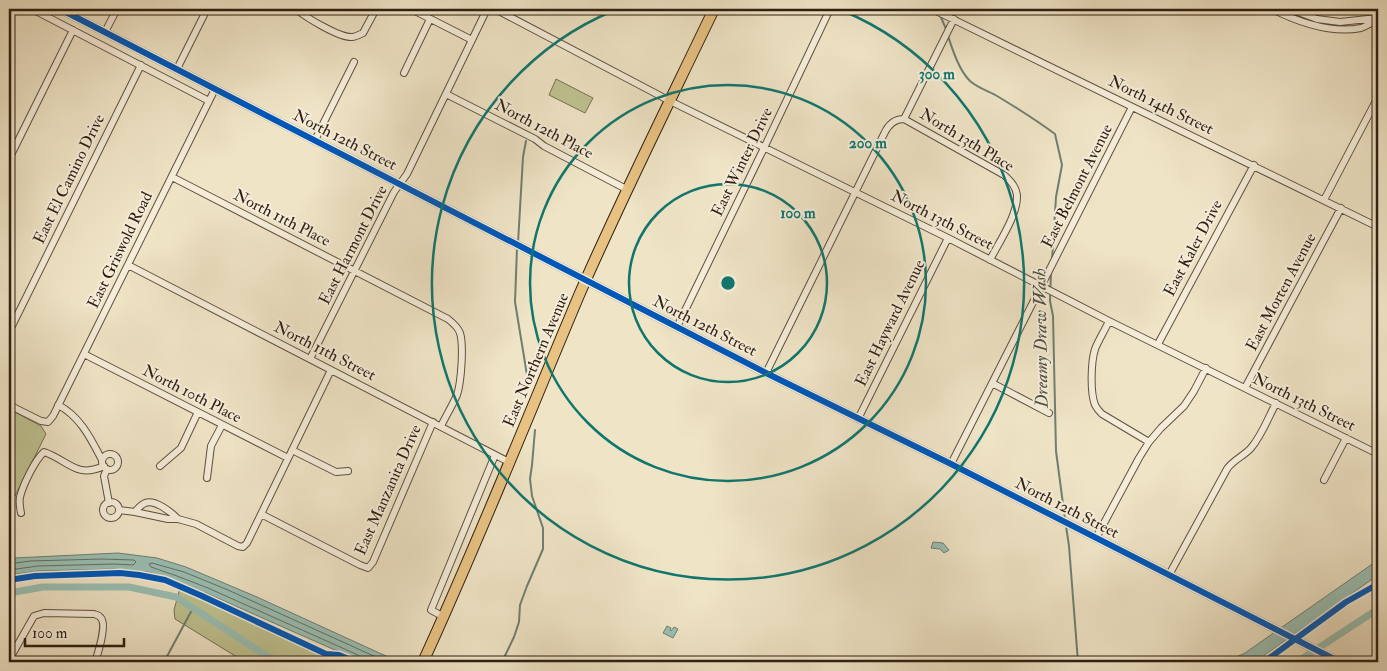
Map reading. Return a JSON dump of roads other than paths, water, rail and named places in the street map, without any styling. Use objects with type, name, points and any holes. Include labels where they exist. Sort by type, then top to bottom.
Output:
[{"type":"main road","name":"East Northern Avenue","points":[[423,662],[466,567],[586,280],[714,9]]},
{"type":"street","points":[[32,9],[209,101]]},
{"type":"street","name":"North 12th Street","points":[[60,9],[766,373],[951,464],[1340,662]]},
{"type":"street","points":[[105,32],[117,9]]},
{"type":"street","points":[[177,69],[208,9]]},
{"type":"street","points":[[297,9],[304,15],[343,36],[353,37],[363,33],[376,9]]},
{"type":"street","points":[[411,9],[472,40]]},
{"type":"street","name":"East Harmont Drive","points":[[310,359],[394,192],[407,174],[487,9]]},
{"type":"street","name":"North 13th Street","points":[[495,9],[670,101],[948,238],[1109,321],[1346,438],[1377,451]]},
{"type":"street","name":"East Winter Drive","points":[[677,327],[830,9]]},
{"type":"street","name":"North 14th Street","points":[[932,9],[1378,226]]},
{"type":"street","points":[[1272,9],[1315,26],[1341,29],[1362,28],[1378,18],[1340,22],[1317,19],[1290,9]]},
{"type":"street","points":[[404,73],[430,19]]},
{"type":"street","points":[[766,373],[887,128],[901,119],[954,20]]},
{"type":"street","points":[[9,159],[73,30]]},
{"type":"street","points":[[315,140],[354,62]]},
{"type":"street","name":"East El Camino Drive","points":[[9,332],[141,65]]},
{"type":"street","name":"East Griswold Road","points":[[9,405],[41,421],[48,422],[53,416],[215,89]]},
{"type":"street","name":"North 12th Place","points":[[446,94],[535,139],[544,146],[628,190]]},
{"type":"street","points":[[1324,200],[1378,97]]},
{"type":"street","name":"East Belmont Avenue","points":[[951,464],[1132,107]]},
{"type":"street","name":"North 13th Place","points":[[901,119],[1004,175],[1014,185],[1017,193],[1016,208],[990,260]]},
{"type":"street","name":"East Kaler Drive","points":[[1158,344],[1254,166]]},
{"type":"street","name":"North 11th Place","points":[[172,178],[448,319],[458,328]]},
{"type":"street","name":"East Morten Avenue","points":[[1245,388],[1341,208]]},
{"type":"street","name":"East Hayward Avenue","points":[[858,419],[948,238]]},
{"type":"street","name":"North 11th Street","points":[[128,265],[509,462]]},
{"type":"street","points":[[1109,321],[1096,348],[1093,360],[1093,398],[1096,412],[1149,442]]},
{"type":"street","name":"East Manzanita Drive","points":[[441,426],[460,384],[462,344],[458,328]]},
{"type":"street","name":"North 10th Place","points":[[84,354],[288,458]]},
{"type":"street","points":[[1096,538],[1134,466],[1149,442],[1184,406],[1194,392],[1206,368]]},
{"type":"street","points":[[118,510],[178,519],[196,524],[238,546],[244,547],[248,543],[331,370]]},
{"type":"street","points":[[992,383],[1049,413]]},
{"type":"street","points":[[1169,576],[1227,468],[1250,449],[1258,439],[1276,403]]},
{"type":"street","points":[[58,405],[78,420],[104,465],[104,476],[110,503]]},
{"type":"street","points":[[160,466],[181,448],[198,412]]},
{"type":"street","name":"East Manzanita Drive","points":[[261,514],[368,568],[374,562],[433,422]]},
{"type":"street","points":[[207,478],[212,446],[222,425]]},
{"type":"street","points":[[1324,480],[1346,438]]},
{"type":"street","points":[[292,450],[336,472],[348,471]]},
{"type":"street","points":[[21,513],[20,500],[22,491],[39,456],[44,452],[51,454],[76,470],[93,470],[104,465]]},
{"type":"street","points":[[444,618],[431,610],[495,455]]},
{"type":"street","points":[[135,512],[147,502],[172,513],[178,519]]},
{"type":"street","points":[[110,503],[116,504],[118,510],[114,517],[109,518],[103,511],[104,507],[110,503]]},
{"type":"street","points":[[9,660],[34,616],[44,613],[94,614],[102,619],[103,628],[95,662]]},
{"type":"water","points":[[933,542],[943,543],[949,550],[944,553],[940,549],[931,548]]},
{"type":"water","points":[[118,553],[157,558],[186,567],[257,597],[399,662],[362,662],[206,593],[175,580],[148,572],[114,569],[38,571],[9,575],[9,559]]},
{"type":"water","points":[[1378,560],[1378,575],[1255,662],[1226,662],[1245,653]]},
{"type":"water","points":[[667,626],[671,628],[671,631],[674,627],[678,629],[673,638],[663,633]]},
{"type":"waterway","name":"Dreamy Draw Wash","points":[[940,15],[946,29]]},
{"type":"waterway","name":"Dreamy Draw Wash","points":[[948,36],[954,54],[970,81],[1012,105],[1055,134],[1062,165],[1056,197],[1052,260]]},
{"type":"waterway","points":[[518,243],[523,157],[526,141]]},
{"type":"waterway","points":[[517,248],[515,302],[528,381]]},
{"type":"waterway","name":"Dreamy Draw Wash","points":[[1051,272],[1050,301],[1053,316],[1056,451],[1065,519]]},
{"type":"waterway","points":[[502,662],[514,637],[519,622],[520,605],[543,549],[543,528],[532,496],[530,479],[535,430]]},
{"type":"waterway","name":"Dreamy Draw Wash","points":[[1066,526],[1078,662]]},
{"type":"waterway","points":[[9,593],[43,587],[129,587],[176,597],[276,662]]},
{"type":"waterway","points":[[164,662],[193,608]]},
{"type":"waterway","points":[[1297,662],[1378,609]]}]
